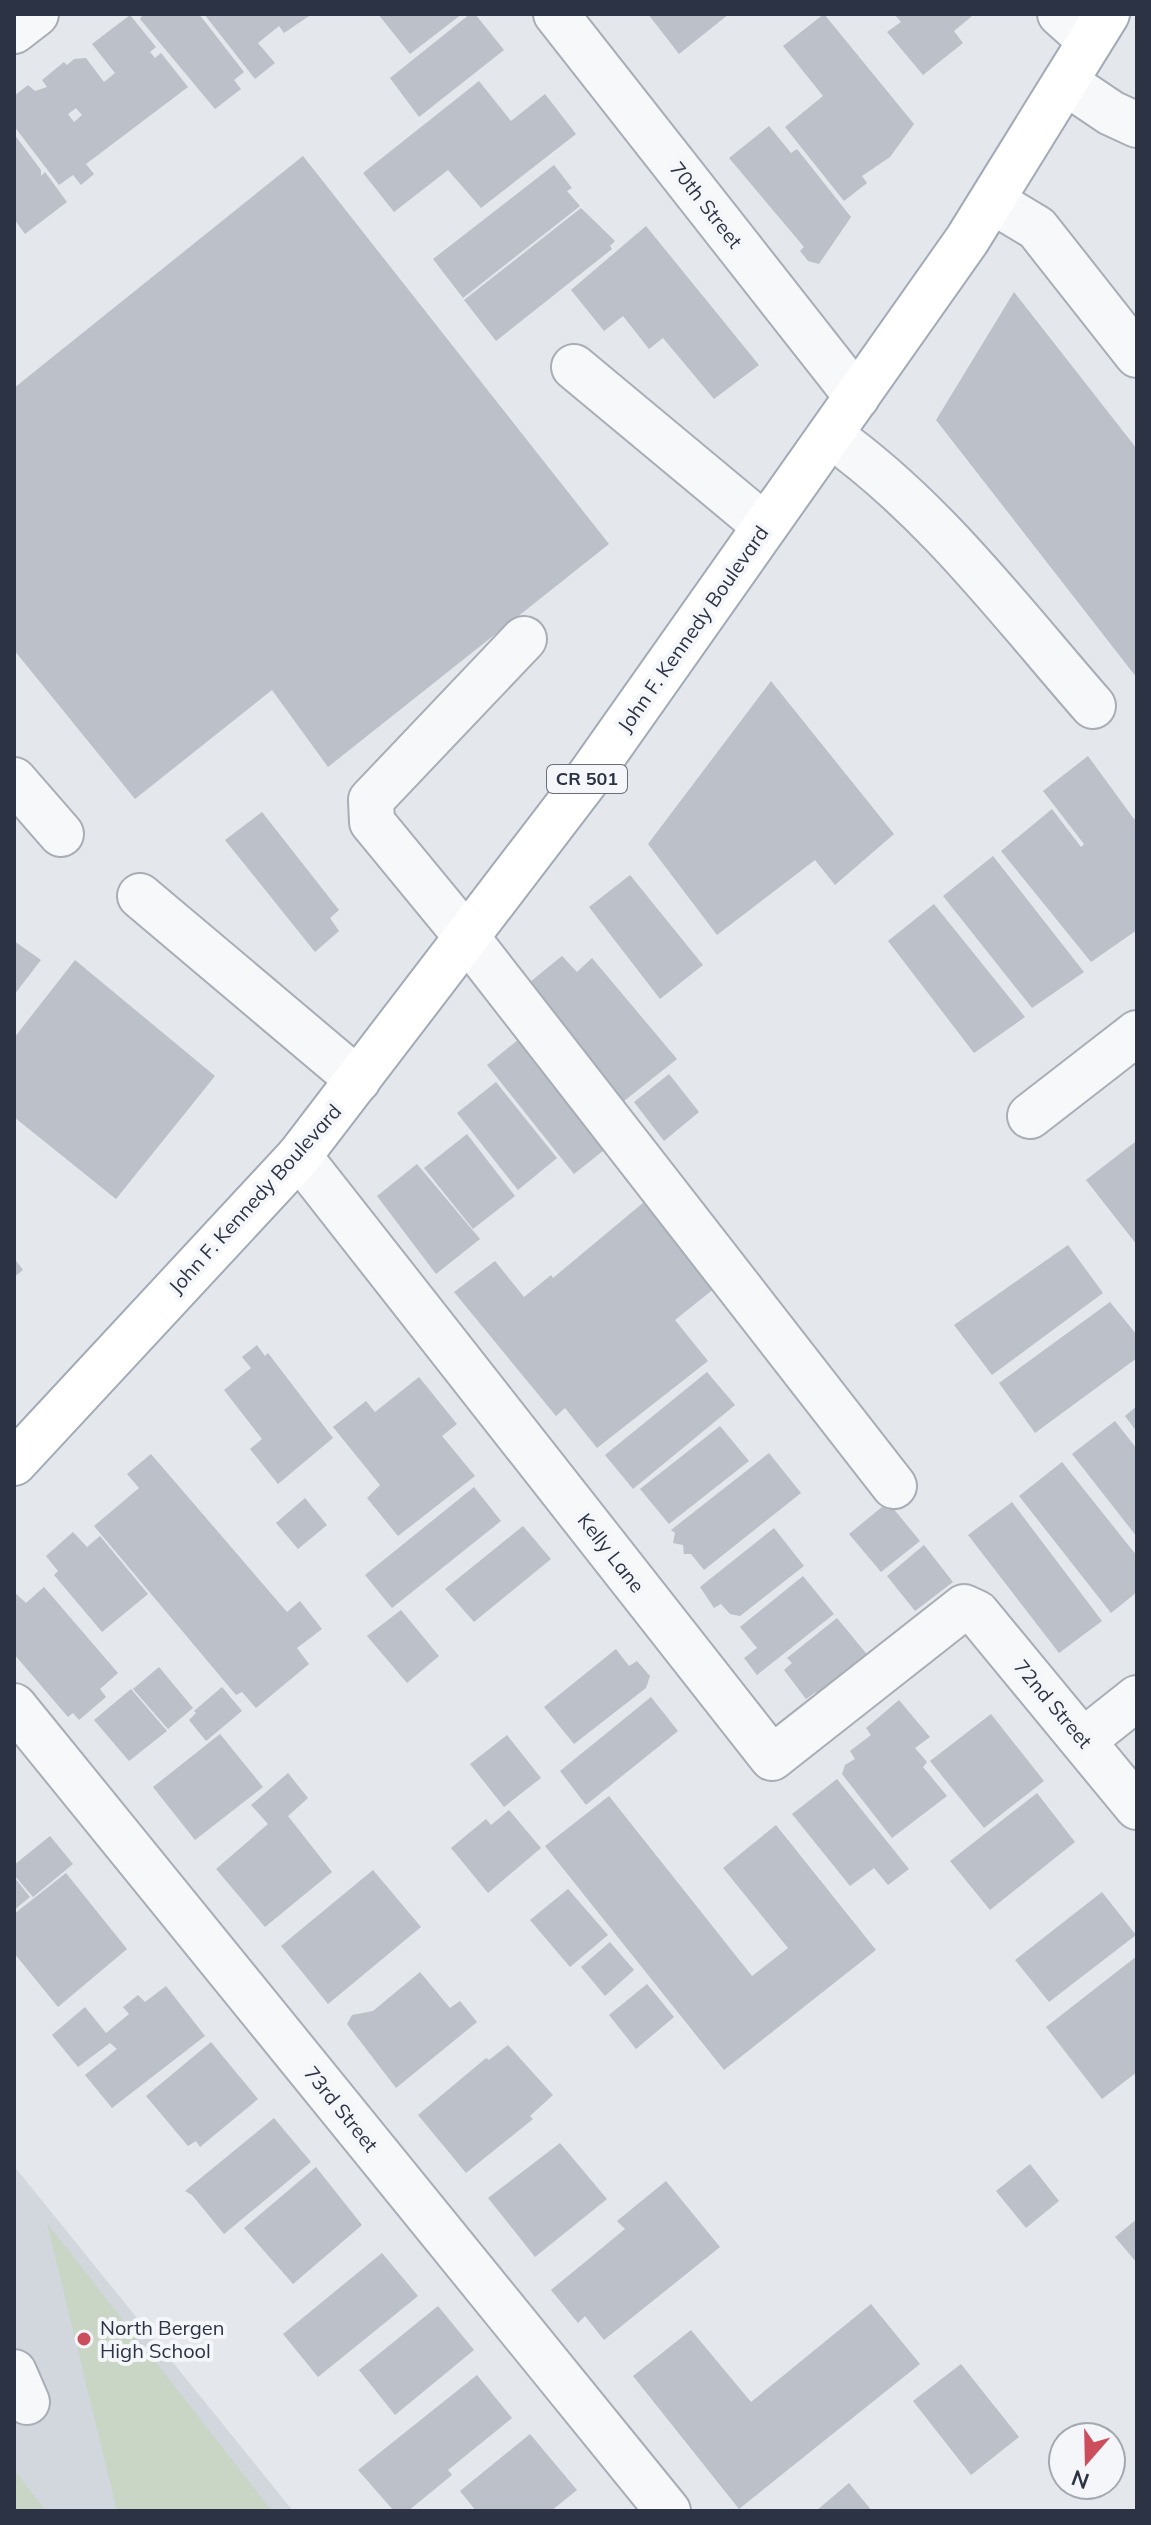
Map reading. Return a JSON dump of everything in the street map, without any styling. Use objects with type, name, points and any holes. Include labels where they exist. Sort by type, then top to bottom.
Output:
[{"type":"main road","name":"John F. Kennedy Boulevard","points":[[14,1463],[299,1156],[585,782],[992,201],[1065,82],[1086,23]]},
{"type":"street","points":[[14,31],[36,14]]},
{"type":"street","name":"70th Street","points":[[556,14],[857,397]]},
{"type":"street","points":[[1065,82],[1111,113],[1137,125]]},
{"type":"street","points":[[992,201],[1037,228],[1137,355]]},
{"type":"street","points":[[574,367],[765,526]]},
{"type":"street","points":[[830,435],[874,467],[932,522],[1093,706]]},
{"type":"street","points":[[524,639],[371,800],[372,822],[465,935],[894,1486]]},
{"type":"street","points":[[14,780],[61,834]]},
{"type":"street","points":[[140,896],[358,1080]]},
{"type":"street","points":[[1030,1116],[1137,1033]]},
{"type":"street","name":"Kelly Lane","points":[[299,1156],[772,1758],[964,1607]]},
{"type":"street","name":"72nd Street","points":[[964,1607],[977,1613],[1137,1807]]},
{"type":"street","points":[[1084,1740],[1137,1698]]},
{"type":"street","name":"73rd Street","points":[[14,1706],[668,2511]]},
{"type":"shaded area","name":"North Bergen High School","points":[[14,2166],[293,2511],[14,2511]]},
{"type":"green space","points":[[47,2223],[272,2511],[117,2511]]},
{"type":"green space","points":[[14,2470],[46,2511],[14,2511]]},
{"type":"building","points":[[143,14],[199,14],[244,72],[234,80],[241,89],[215,109],[140,19]]},
{"type":"building","points":[[204,14],[312,14],[284,33],[279,26],[258,43],[275,63],[255,79]]},
{"type":"building","points":[[378,14],[462,14],[410,54]]},
{"type":"building","points":[[470,14],[475,14],[504,50],[419,117],[390,78]]},
{"type":"building","points":[[648,14],[729,14],[679,54]]},
{"type":"building","points":[[824,14],[914,124],[890,157],[862,176],[867,183],[844,201],[785,127],[823,96],[783,46]]},
{"type":"building","points":[[894,14],[972,16],[954,31],[963,43],[923,75],[887,32],[901,22]]},
{"type":"building","points":[[130,15],[156,47],[150,52],[155,58],[161,53],[188,87],[86,164],[94,174],[81,185],[73,175],[59,185],[14,126],[14,96],[28,85],[35,91],[47,87],[42,80],[64,62],[67,65],[74,59],[86,58],[104,82],[115,73],[92,44]],"holes":[[[76,108],[82,115],[74,122],[68,114]]]},
{"type":"building","points":[[479,81],[511,121],[545,94],[576,134],[481,208],[448,170],[394,212],[363,173]]},
{"type":"building","points":[[769,126],[791,153],[797,149],[851,217],[819,264],[808,261],[800,251],[804,247],[729,158]]},
{"type":"building","points":[[14,134],[41,170],[41,176],[45,172],[67,202],[25,234],[14,219]]},
{"type":"building","points":[[303,156],[609,544],[328,767],[272,690],[135,799],[14,650],[14,388]]},
{"type":"building","points":[[554,165],[572,188],[567,191],[580,206],[463,298],[433,259]]},
{"type":"building","points":[[581,208],[615,241],[610,246],[612,249],[496,341],[464,300]]},
{"type":"building","points":[[646,226],[759,365],[714,399],[663,338],[649,349],[623,316],[604,331],[571,290]]},
{"type":"building","points":[[1014,292],[1137,449],[1137,678],[936,420]]},
{"type":"building","points":[[771,681],[894,834],[835,885],[815,860],[717,935],[648,844]]},
{"type":"building","points":[[1088,756],[1134,819],[1137,817],[1137,930],[1091,962],[1001,851],[1052,809],[1081,847],[1084,844],[1043,791]]},
{"type":"building","points":[[262,812],[339,910],[330,918],[339,931],[315,952],[225,840]]},
{"type":"building","points":[[993,856],[1084,972],[1032,1008],[943,896]]},
{"type":"building","points":[[630,875],[703,965],[660,999],[589,907]]},
{"type":"building","points":[[934,904],[1025,1017],[974,1053],[888,941]]},
{"type":"building","points":[[14,941],[41,960],[14,995]]},
{"type":"building","points":[[562,956],[577,972],[592,958],[677,1059],[624,1101],[584,1051],[576,1050],[562,1031],[564,1025],[530,982]]},
{"type":"building","points":[[75,960],[215,1076],[116,1199],[14,1117],[14,1038]]},
{"type":"building","points":[[524,1035],[613,1143],[574,1174],[487,1065]]},
{"type":"building","points":[[669,1074],[699,1112],[664,1141],[634,1102]]},
{"type":"building","points":[[496,1082],[557,1158],[518,1190],[457,1113]]},
{"type":"building","points":[[467,1134],[515,1196],[473,1229],[424,1168]]},
{"type":"building","points":[[1135,1142],[1137,1145],[1137,1245],[1086,1180]]},
{"type":"building","points":[[417,1164],[480,1239],[436,1274],[377,1196]]},
{"type":"building","points":[[650,1197],[720,1284],[675,1320],[708,1361],[597,1448],[565,1408],[556,1416],[454,1292],[495,1261],[524,1297],[551,1275],[553,1278]]},
{"type":"building","points":[[1068,1245],[1103,1293],[992,1375],[954,1325]]},
{"type":"building","points":[[14,1258],[23,1270],[14,1277]]},
{"type":"building","points":[[1110,1302],[1137,1335],[1137,1358],[1035,1433],[999,1383]]},
{"type":"building","points":[[257,1345],[265,1356],[268,1353],[333,1438],[278,1484],[250,1449],[262,1439],[224,1390],[251,1368],[242,1357]]},
{"type":"building","points":[[707,1372],[735,1405],[633,1489],[605,1455]]},
{"type":"building","points":[[419,1377],[457,1424],[442,1436],[475,1476],[398,1536],[367,1498],[380,1485],[333,1427],[366,1401],[375,1412]]},
{"type":"building","points":[[1137,1406],[1137,1432],[1125,1416]]},
{"type":"building","points":[[1115,1421],[1137,1449],[1137,1537],[1072,1454]]},
{"type":"building","points":[[720,1426],[749,1461],[669,1524],[640,1489]]},
{"type":"building","points":[[769,1453],[801,1493],[704,1570],[691,1554],[684,1554],[683,1545],[673,1543],[675,1533],[671,1530]]},
{"type":"building","points":[[151,1454],[287,1612],[300,1601],[322,1629],[297,1648],[309,1664],[256,1708],[242,1692],[236,1695],[94,1526],[139,1488],[127,1474]]},
{"type":"building","points":[[1062,1462],[1137,1556],[1137,1592],[1111,1613],[1019,1496]]},
{"type":"building","points":[[474,1487],[501,1521],[392,1608],[365,1575]]},
{"type":"building","points":[[305,1498],[327,1525],[298,1549],[276,1523]]},
{"type":"building","points":[[888,1502],[920,1541],[881,1572],[849,1534]]},
{"type":"building","points":[[1012,1502],[1102,1621],[1059,1653],[968,1535]]},
{"type":"building","points":[[523,1526],[551,1559],[474,1622],[445,1589]]},
{"type":"building","points":[[774,1528],[804,1566],[740,1616],[730,1614],[721,1604],[714,1608],[700,1587]]},
{"type":"building","points":[[73,1532],[87,1547],[100,1536],[148,1594],[102,1632],[54,1575],[58,1571],[46,1556]]},
{"type":"building","points":[[924,1545],[953,1582],[915,1611],[887,1576]]},
{"type":"building","points":[[803,1576],[834,1614],[757,1675],[744,1658],[757,1648],[740,1627]]},
{"type":"building","points":[[44,1587],[118,1673],[100,1689],[106,1697],[79,1720],[73,1713],[68,1717],[14,1654],[14,1592],[26,1603]]},
{"type":"building","points":[[401,1610],[439,1656],[407,1683],[367,1636]]},
{"type":"building","points":[[837,1618],[870,1658],[821,1698],[816,1692],[806,1699],[784,1670],[792,1663],[787,1658]]},
{"type":"building","points":[[616,1649],[629,1666],[637,1661],[650,1676],[646,1688],[574,1744],[544,1707]]},
{"type":"building","points":[[159,1667],[193,1708],[168,1729],[133,1689]]},
{"type":"building","points":[[222,1687],[242,1711],[206,1741],[189,1720],[196,1713],[194,1711]]},
{"type":"building","points":[[131,1689],[167,1731],[129,1761],[94,1720]]},
{"type":"building","points":[[651,1697],[678,1731],[586,1805],[560,1771]]},
{"type":"building","points":[[899,1700],[930,1737],[915,1748],[927,1762],[923,1767],[947,1796],[892,1838],[842,1774],[845,1765],[855,1759],[850,1751],[871,1735],[866,1728]]},
{"type":"building","points":[[991,1714],[1044,1781],[984,1828],[930,1761]]},
{"type":"building","points":[[220,1734],[263,1787],[195,1840],[153,1787]]},
{"type":"building","points":[[507,1735],[541,1778],[504,1807],[470,1764]]},
{"type":"building","points":[[288,1773],[308,1798],[288,1816],[332,1872],[265,1927],[216,1869],[268,1824],[251,1805]]},
{"type":"building","points":[[837,1779],[909,1869],[888,1885],[874,1868],[850,1886],[792,1814]]},
{"type":"building","points":[[1037,1793],[1075,1842],[990,1910],[950,1861]]},
{"type":"building","points":[[609,1796],[752,1976],[788,1948],[723,1868],[776,1825],[876,1950],[724,2070],[545,1846]]},
{"type":"building","points":[[509,1810],[541,1848],[488,1893],[451,1848],[486,1819],[491,1825]]},
{"type":"building","points":[[50,1836],[73,1864],[33,1897],[14,1875],[14,1865]]},
{"type":"building","points":[[373,1870],[421,1927],[328,2004],[281,1946]]},
{"type":"building","points":[[66,1873],[127,1949],[58,2007],[14,1953],[14,1914]]},
{"type":"building","points":[[14,1877],[30,1897],[14,1910]]},
{"type":"building","points":[[568,1889],[608,1935],[570,1967],[530,1920]]},
{"type":"building","points":[[1102,1892],[1136,1935],[1049,2002],[1015,1960]]},
{"type":"building","points":[[610,1942],[634,1970],[605,1996],[581,1967]]},
{"type":"building","points":[[1137,1956],[1137,2072],[1102,2099],[1046,2027]]},
{"type":"building","points":[[420,1972],[450,2008],[460,2001],[477,2022],[396,2088],[347,2024],[352,2015],[373,2011]]},
{"type":"building","points":[[647,1984],[674,2017],[636,2049],[609,2015]]},
{"type":"building","points":[[166,1986],[205,2036],[112,2108],[85,2075],[117,2049],[110,2043],[78,2067],[52,2035],[85,2007],[106,2033],[129,2014],[123,2007],[138,1995],[145,2002]]},
{"type":"building","points":[[211,2042],[258,2099],[200,2147],[196,2141],[188,2146],[146,2096]]},
{"type":"building","points":[[508,2045],[553,2095],[530,2116],[533,2119],[466,2173],[418,2115],[486,2058],[489,2060]]},
{"type":"building","points":[[274,2118],[311,2162],[224,2234],[192,2195],[185,2191]]},
{"type":"building","points":[[560,2143],[607,2199],[535,2257],[488,2198]]},
{"type":"building","points":[[1030,2164],[1059,2201],[1026,2228],[996,2191]]},
{"type":"building","points":[[316,2167],[362,2225],[293,2284],[244,2228]]},
{"type":"building","points":[[666,2181],[720,2247],[604,2340],[585,2316],[578,2323],[551,2290],[625,2229],[617,2221]]},
{"type":"building","points":[[1137,2219],[1137,2263],[1115,2237]]},
{"type":"building","points":[[382,2253],[418,2296],[318,2377],[283,2334]]},
{"type":"building","points":[[871,2304],[920,2364],[739,2509],[633,2376],[691,2330],[751,2402]]},
{"type":"building","points":[[438,2306],[474,2350],[395,2415],[359,2370]]},
{"type":"building","points":[[961,2364],[1019,2437],[971,2475],[913,2401]]},
{"type":"building","points":[[477,2375],[512,2418],[448,2470],[452,2475],[408,2511],[394,2511],[358,2470]]},
{"type":"building","points":[[530,2434],[577,2490],[551,2511],[476,2511],[460,2491]]},
{"type":"building","points":[[849,2483],[872,2511],[816,2511]]},
{"type":"place","name":"North Bergen High School","points":[[84,2339]]}]
